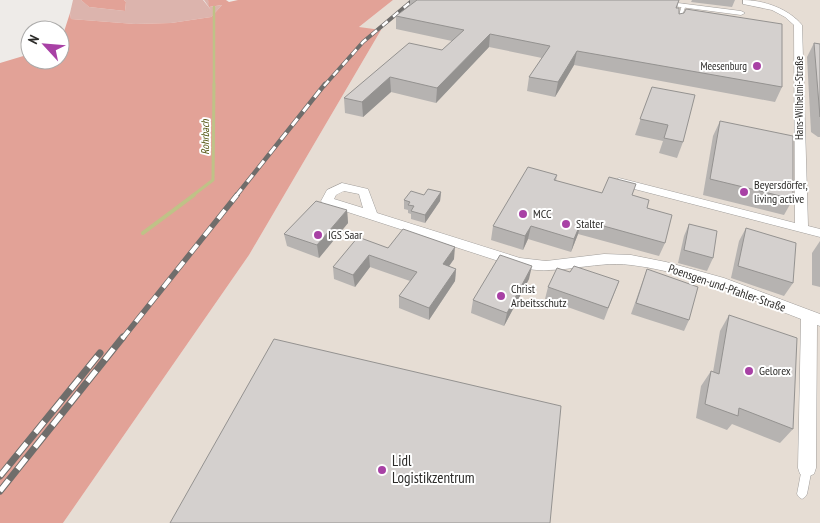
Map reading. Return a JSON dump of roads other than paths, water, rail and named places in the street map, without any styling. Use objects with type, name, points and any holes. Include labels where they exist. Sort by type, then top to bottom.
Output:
[{"type":"street","points":[[740,22],[741,13],[747,1]]},
{"type":"street","name":"Hans-Wilhelmi-Straße","points":[[747,1],[780,10],[791,16],[798,25],[802,229]]},
{"type":"street","points":[[669,2],[741,13]]},
{"type":"street","points":[[619,182],[820,233]]},
{"type":"street","name":"Poensgen-und-Pfahler-Straße","points":[[371,214],[520,263],[546,266],[604,259],[631,260],[666,267],[719,282],[814,318]]},
{"type":"street","points":[[807,468],[814,318]]},
{"type":"lane","points":[[677,24],[684,5]]},
{"type":"lane","points":[[802,494],[807,468]]},
{"type":"waterway","name":"Rohrbach","points":[[214,7],[214,84]]},
{"type":"waterway","name":"Rohrbach","points":[[192,196],[213,180],[214,84]]},
{"type":"waterway","name":"Rohrbach","points":[[143,233],[194,195]]},
{"type":"railway","points":[[324,86],[363,42],[413,0]]},
{"type":"railway","points":[[236,196],[325,84]]},
{"type":"railway","points":[[122,339],[237,195]]},
{"type":"railway","points":[[0,491],[123,337]]},
{"type":"railway","points":[[0,476],[100,353]]},
{"type":"place","name":"Meesenburg","points":[[757,66]]},
{"type":"place","name":"Beyersdörfer, living active","points":[[744,192]]},
{"type":"place","name":"MCC","points":[[523,214]]},
{"type":"place","name":"Stalter","points":[[566,224]]},
{"type":"place","name":"IGS Saar","points":[[318,235]]},
{"type":"place","name":"Christ Arbeitsschutz","points":[[501,296]]},
{"type":"place","name":"Gelorex","points":[[749,371]]},
{"type":"place","name":"Lidl Logistikzentrum","points":[[382,470]]}]
